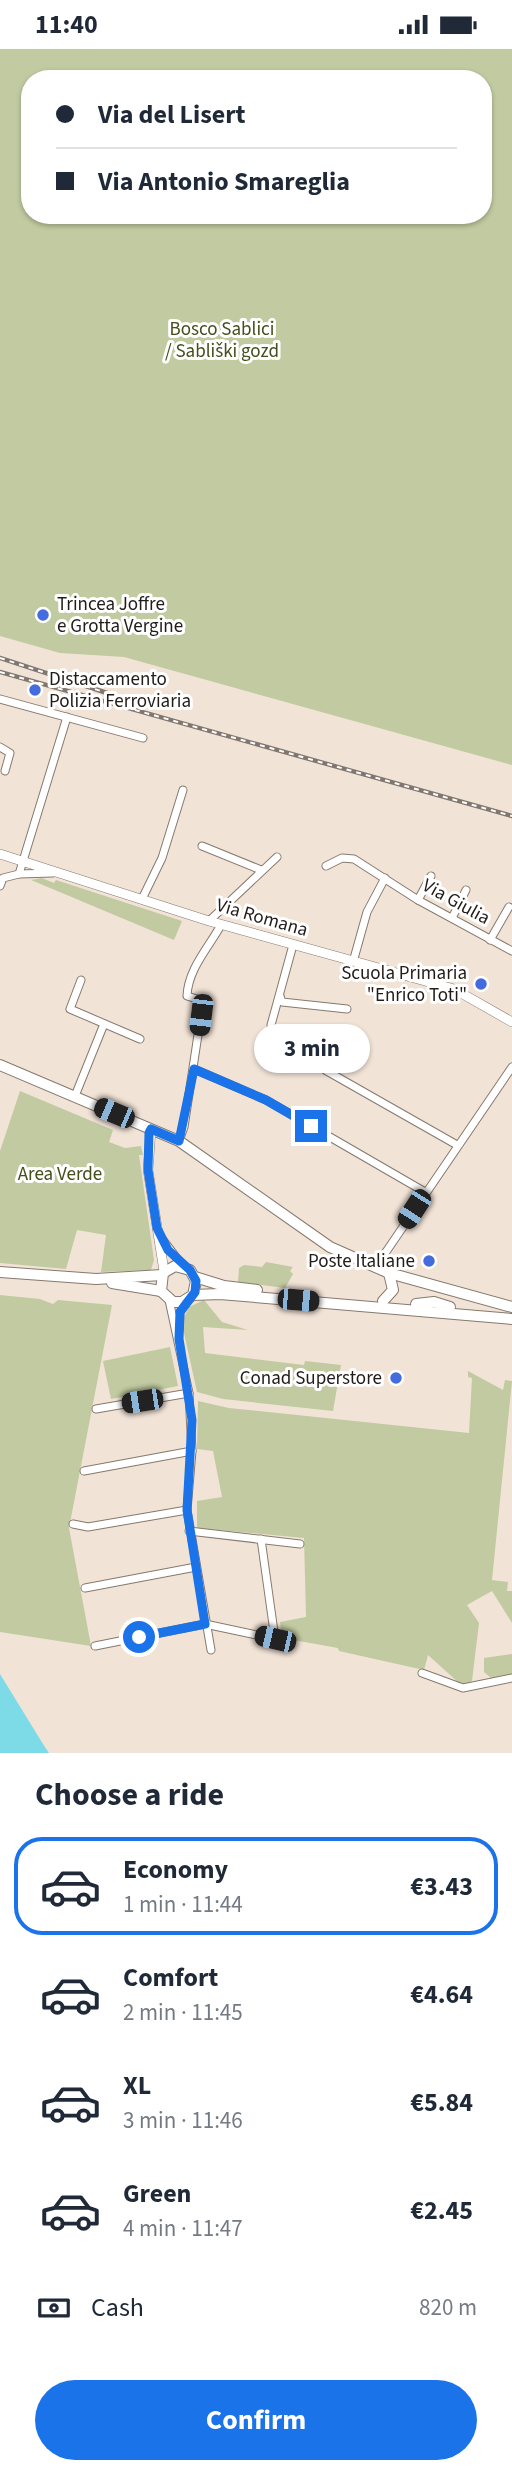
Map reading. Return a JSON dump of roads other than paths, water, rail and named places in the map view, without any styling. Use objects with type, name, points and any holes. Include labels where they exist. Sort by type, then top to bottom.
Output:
[{"type":"main road","points":[[0,1065],[179,1141],[300,1229],[375,1268],[512,1307]]},
{"type":"main road","points":[[96,1279],[163,1273],[171,1267],[183,1266],[195,1277],[224,1286],[383,1301],[512,1319]]},
{"type":"main road","points":[[0,1272],[96,1279],[161,1291],[169,1300],[235,1295],[512,1313]]},
{"type":"main road","points":[[161,1291],[163,1273]]},
{"type":"main road","points":[[383,1301],[393,1290],[389,1273]]},
{"type":"main road","points":[[190,1298],[195,1277]]},
{"type":"main road","points":[[431,1285],[432,1307]]},
{"type":"street","points":[[0,699],[143,738]]},
{"type":"street","points":[[19,874],[67,717]]},
{"type":"street","points":[[0,747],[10,753],[5,771]]},
{"type":"street","points":[[142,899],[162,858],[183,790]]},
{"type":"street","points":[[202,846],[261,870]]},
{"type":"street","name":"Via Romana","points":[[0,854],[221,925],[454,989],[512,1022]]},
{"type":"street","points":[[209,921],[277,857]]},
{"type":"street","name":"Via Giulia","points":[[326,866],[347,857],[418,900],[512,951]]},
{"type":"street","points":[[1,884],[7,876],[64,873]]},
{"type":"street","points":[[418,900],[431,876]]},
{"type":"street","points":[[353,962],[367,912],[385,878]]},
{"type":"street","points":[[452,918],[466,890]]},
{"type":"street","points":[[490,940],[509,907]]},
{"type":"street","points":[[207,1002],[187,996],[187,990],[193,972],[221,925]]},
{"type":"street","points":[[271,1025],[293,945]]},
{"type":"street","points":[[81,980],[70,1009],[140,1039]]},
{"type":"street","points":[[279,995],[282,1002],[347,1009]]},
{"type":"street","points":[[179,1141],[194,1069],[201,1015]]},
{"type":"street","points":[[75,1096],[104,1024]]},
{"type":"street","points":[[375,1268],[512,1067]]},
{"type":"street","points":[[194,1069],[266,1100],[425,1192]]},
{"type":"street","points":[[325,1070],[457,1145]]},
{"type":"street","points":[[151,1129],[148,1170],[163,1273]]},
{"type":"street","points":[[158,1233],[183,1266]]},
{"type":"street","points":[[179,1339],[180,1312],[190,1298]]},
{"type":"street","points":[[169,1300],[189,1393],[192,1451],[187,1510],[211,1650]]},
{"type":"street","points":[[96,1409],[189,1393]]},
{"type":"street","points":[[84,1471],[192,1451]]},
{"type":"street","points":[[74,1524],[88,1527],[187,1510]]},
{"type":"street","points":[[189,1531],[300,1543]]},
{"type":"street","points":[[95,1646],[205,1624],[275,1639],[261,1539]]},
{"type":"street","points":[[85,1588],[196,1567]]},
{"type":"street","points":[[422,1672],[463,1688],[512,1678]]},
{"type":"water","points":[[0,1674],[43,1744],[49,1753],[0,1753]]},
{"type":"railway","points":[[0,658],[110,694]]},
{"type":"railway","points":[[0,672],[512,816]]},
{"type":"place","name":"Trincea Joffre e Grotta Vergine","points":[[43,615]]},
{"type":"place","name":"Distaccamento Polizia Ferroviaria","points":[[35,690]]},
{"type":"place","name":"Scuola Primaria \"Enrico Toti\"","points":[[481,984]]},
{"type":"place","name":"Poste Italiane","points":[[429,1261]]},
{"type":"place","name":"Conad Superstore","points":[[396,1378]]},
{"type":"park label","name":"Bosco Sablici / Sabliški gozd","points":[[222,340]]},
{"type":"park label","name":"Area Verde","points":[[60,1174]]}]
